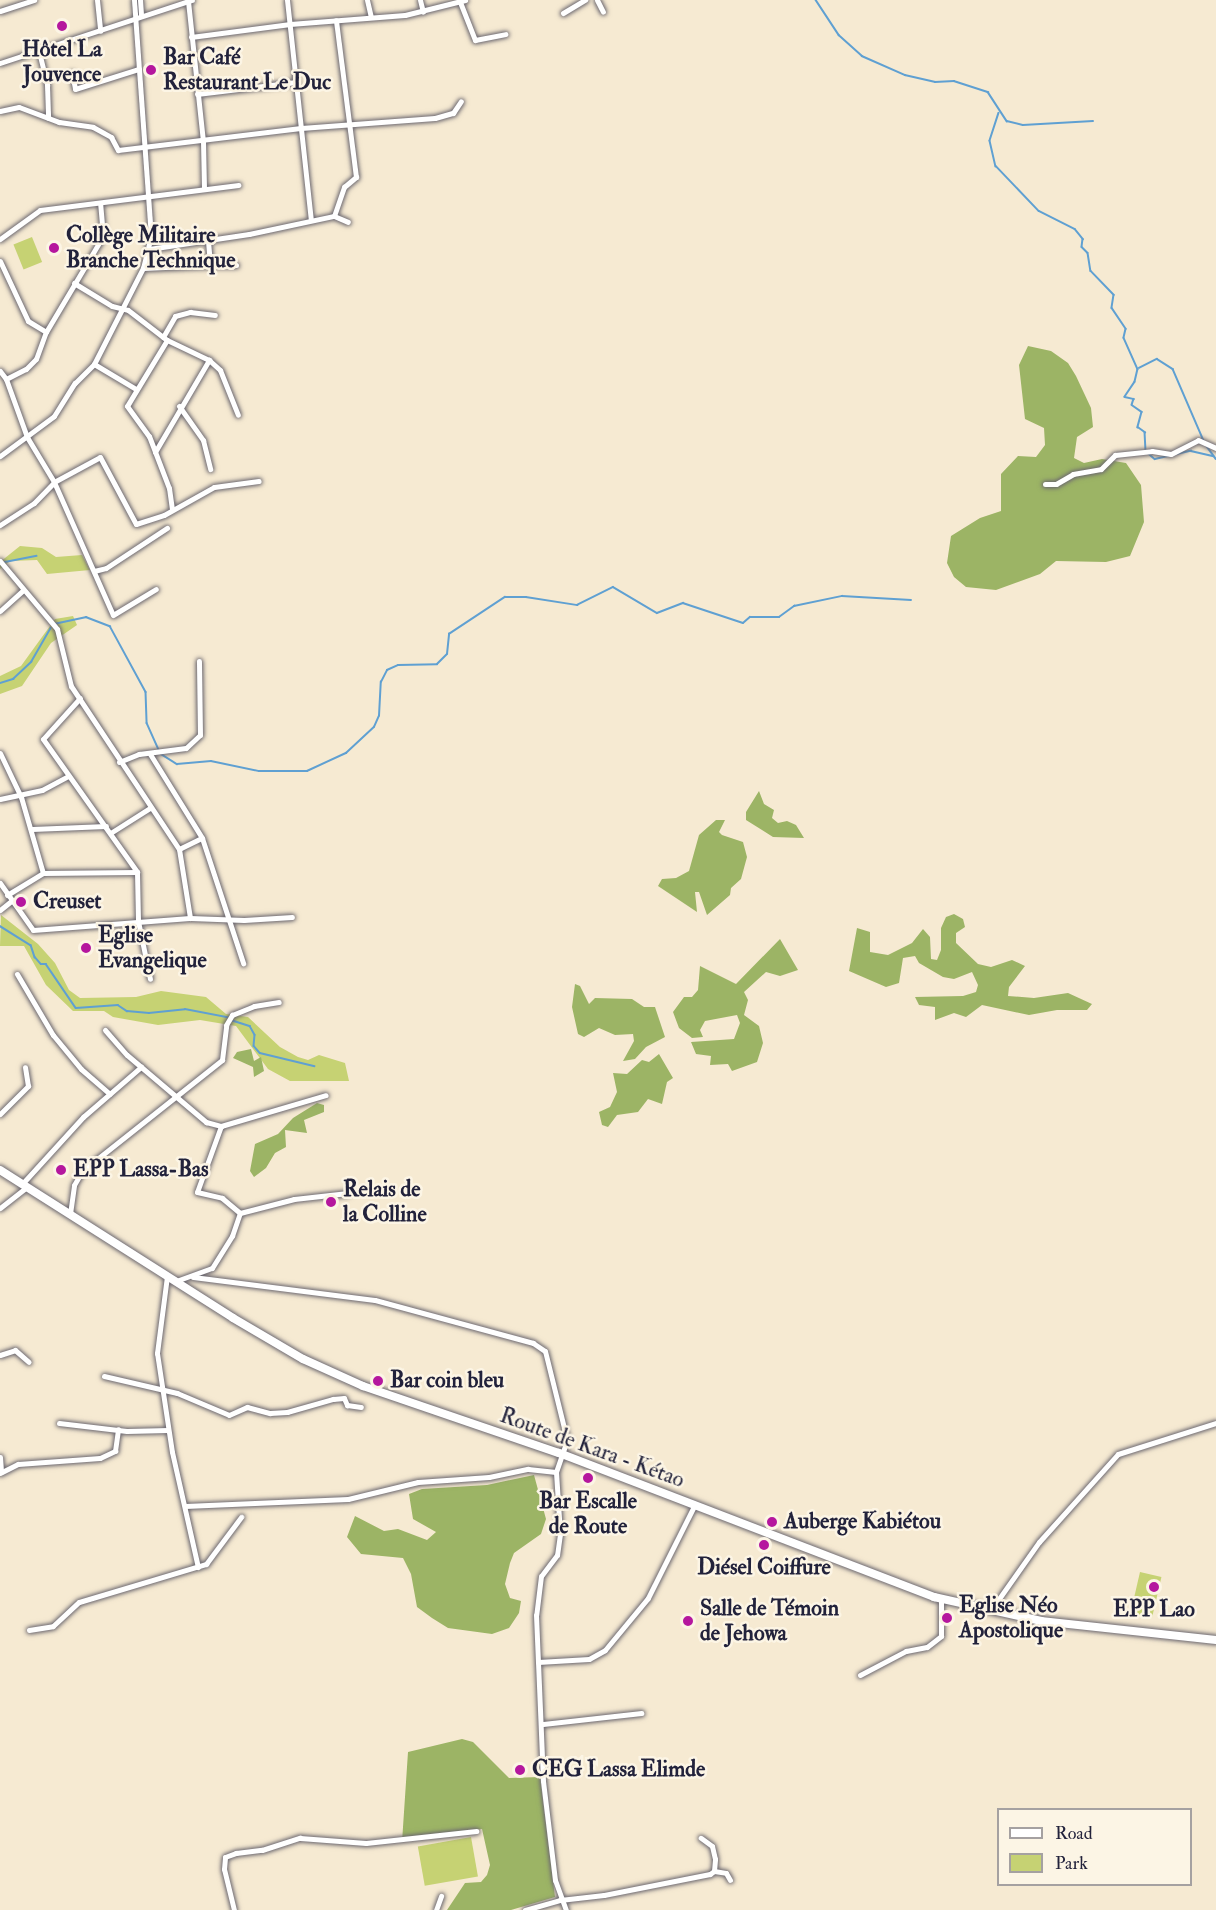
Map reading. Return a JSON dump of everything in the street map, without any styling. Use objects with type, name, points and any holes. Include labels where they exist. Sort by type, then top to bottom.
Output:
[{"type":"main road","name":"Route de Kara - Kétao","points":[[0,1170],[167,1276],[328,1372],[559,1453],[941,1599],[989,1612],[1216,1640]]},
{"type":"street","points":[[0,11],[34,0]]},
{"type":"street","points":[[97,0],[100,30]]},
{"type":"street","points":[[134,0],[139,17]]},
{"type":"street","points":[[0,456],[54,416],[75,383],[94,364],[143,268],[148,249],[150,195],[139,69],[140,0]]},
{"type":"street","points":[[287,0],[311,220]]},
{"type":"street","points":[[367,0],[371,17]]},
{"type":"street","points":[[420,0],[423,12]]},
{"type":"street","points":[[563,13],[585,0]]},
{"type":"street","points":[[597,0],[603,12]]},
{"type":"street","points":[[0,63],[39,52],[177,2],[190,1],[191,37],[203,141],[204,188]]},
{"type":"street","points":[[191,37],[290,24],[423,12],[463,1],[475,40],[505,34]]},
{"type":"street","points":[[334,216],[344,187],[356,177],[336,20]]},
{"type":"street","points":[[39,52],[46,85],[48,118]]},
{"type":"street","points":[[72,73],[75,89],[139,69]]},
{"type":"street","points":[[197,94],[296,81]]},
{"type":"street","points":[[0,111],[19,107],[48,118],[93,127],[111,137],[118,150],[301,128],[435,118],[453,113],[461,101]]},
{"type":"street","points":[[0,239],[40,210],[238,185]]},
{"type":"street","points":[[6,379],[27,369],[36,359],[46,332],[103,236],[100,203]]},
{"type":"street","points":[[148,249],[208,241],[334,216],[348,222]]},
{"type":"street","points":[[208,241],[210,265]]},
{"type":"street","points":[[0,261],[28,321],[46,332]]},
{"type":"street","points":[[143,268],[236,265]]},
{"type":"street","points":[[74,283],[122,308],[165,338],[209,360],[220,370],[238,415]]},
{"type":"street","points":[[172,509],[169,488],[149,436],[127,406],[175,316],[190,312],[215,315]]},
{"type":"street","points":[[154,452],[179,406],[209,360]]},
{"type":"street","points":[[94,364],[136,388]]},
{"type":"street","points":[[0,371],[6,379],[27,437],[54,482],[112,615],[156,589]]},
{"type":"street","points":[[179,406],[203,440],[210,469]]},
{"type":"street","points":[[1045,484],[1101,469],[1115,455],[1152,451],[1171,454],[1198,440],[1216,448]]},
{"type":"street","points":[[0,525],[33,503],[54,482],[100,457],[136,524],[172,509],[214,487],[259,481]]},
{"type":"street","points":[[94,571],[106,568],[167,528]]},
{"type":"street","points":[[0,561],[22,591],[57,629],[67,677],[119,762],[179,849],[190,918]]},
{"type":"street","points":[[0,610],[22,591]]},
{"type":"street","points":[[119,762],[186,748],[200,735],[199,661]]},
{"type":"street","points":[[80,698],[44,740],[68,776],[112,832],[137,872],[138,921],[150,979]]},
{"type":"street","points":[[0,753],[21,797],[43,873]]},
{"type":"street","points":[[150,754],[202,838],[243,963]]},
{"type":"street","points":[[0,799],[21,797],[68,776]]},
{"type":"street","points":[[112,832],[150,808]]},
{"type":"street","points":[[32,829],[106,826]]},
{"type":"street","points":[[179,849],[202,838]]},
{"type":"street","points":[[7,895],[43,873],[137,872]]},
{"type":"street","points":[[0,883],[10,902],[33,930],[190,918],[228,920],[292,917]]},
{"type":"street","points":[[0,910],[10,902]]},
{"type":"street","points":[[17,974],[53,1035],[81,1069],[110,1094]]},
{"type":"street","points":[[70,1214],[75,1185],[82,1171],[134,1131],[148,1115],[178,1096],[222,1060],[226,1025],[232,1015],[254,1006],[279,1002]]},
{"type":"street","points":[[105,1030],[141,1067],[178,1096],[196,1116],[221,1126],[326,1095]]},
{"type":"street","points":[[0,1114],[28,1086],[25,1067]]},
{"type":"street","points":[[0,1208],[25,1185],[110,1094],[141,1067]]},
{"type":"street","points":[[221,1126],[197,1192],[222,1198],[240,1213]]},
{"type":"street","points":[[240,1213],[294,1199],[348,1193]]},
{"type":"street","points":[[176,1281],[212,1269],[222,1256],[240,1213]]},
{"type":"street","points":[[167,1276],[157,1353],[168,1430],[198,1567]]},
{"type":"street","points":[[193,1277],[375,1300],[540,1345],[548,1358],[566,1425],[567,1440],[559,1453],[556,1472],[560,1534],[557,1555],[541,1576],[536,1615],[543,1724],[543,1781],[560,1900],[566,1910]]},
{"type":"street","points":[[0,1355],[15,1350],[29,1362]]},
{"type":"street","points":[[104,1376],[218,1407],[229,1415],[247,1407],[270,1413],[286,1412],[344,1398],[346,1405],[361,1407]]},
{"type":"street","points":[[59,1423],[118,1429],[168,1430]]},
{"type":"street","points":[[989,1612],[1039,1542],[1118,1454],[1144,1443],[1216,1423]]},
{"type":"street","points":[[0,1458],[1,1472],[18,1464],[100,1458],[115,1451],[118,1429]]},
{"type":"street","points":[[185,1506],[348,1498],[418,1482],[489,1477],[528,1469],[556,1472]]},
{"type":"street","points":[[538,1662],[589,1659],[622,1633],[648,1598],[695,1504]]},
{"type":"street","points":[[29,1630],[53,1626],[80,1602],[104,1592],[198,1567],[219,1550],[241,1517]]},
{"type":"street","points":[[860,1675],[906,1652],[927,1647],[941,1636],[941,1599]]},
{"type":"street","points":[[543,1724],[642,1713]]},
{"type":"street","points":[[234,1910],[224,1869],[225,1857],[236,1853],[262,1850],[300,1838],[366,1843],[476,1831]]},
{"type":"street","points":[[701,1838],[712,1846],[714,1871]]},
{"type":"street","points":[[525,1910],[560,1900],[603,1895],[714,1871],[726,1873],[730,1881]]},
{"type":"street","points":[[436,1910],[441,1896]]},
{"type":"green space","points":[[32,237],[42,262],[24,270],[13,244]]},
{"type":"green space","points":[[1028,346],[1051,351],[1068,363],[1091,408],[1093,427],[1077,437],[1074,458],[1084,463],[1102,459],[1126,463],[1141,485],[1144,522],[1130,556],[1106,562],[1056,561],[1040,574],[996,590],[966,587],[954,577],[947,563],[951,536],[980,518],[1001,511],[1001,474],[1018,456],[1036,457],[1045,445],[1044,428],[1025,419],[1019,365]]},
{"type":"green space","points":[[20,546],[42,548],[56,557],[82,555],[90,570],[47,574],[37,560],[10,561],[0,569],[0,562]]},
{"type":"green space","points":[[73,616],[77,625],[51,643],[22,686],[0,694],[0,676],[21,666],[55,619]]},
{"type":"green space","points":[[759,791],[764,804],[774,810],[772,818],[778,823],[787,821],[796,825],[804,838],[773,837],[746,820],[746,812]]},
{"type":"green space","points":[[716,820],[725,820],[719,832],[743,842],[747,857],[741,879],[731,888],[730,895],[707,915],[699,892],[695,892],[697,912],[658,886],[662,879],[676,878],[689,871],[699,835]]},
{"type":"green space","points":[[954,914],[963,919],[965,927],[956,933],[956,943],[978,964],[991,967],[1012,960],[1025,966],[1009,987],[1008,996],[1034,998],[1068,993],[1092,1004],[1087,1010],[1057,1010],[1029,1015],[982,1005],[966,1017],[954,1013],[935,1020],[935,1007],[919,1005],[915,997],[963,996],[976,992],[978,985],[972,972],[954,979],[943,977],[919,963],[915,956],[903,958],[899,983],[886,987],[849,971],[857,928],[870,932],[870,952],[888,955],[912,943],[923,929],[930,937],[931,959],[937,960],[941,950],[941,928],[946,917]]},
{"type":"green space","points":[[1,915],[38,944],[55,963],[69,990],[80,998],[136,997],[161,991],[206,997],[226,1014],[248,1017],[280,1047],[298,1057],[308,1060],[319,1055],[345,1063],[349,1081],[290,1081],[268,1069],[236,1026],[200,1020],[158,1025],[113,1017],[104,1011],[73,1011],[46,985],[24,946],[0,946]]},
{"type":"green space","points":[[780,939],[798,970],[780,976],[766,972],[744,992],[748,1000],[744,1015],[759,1026],[763,1043],[757,1062],[732,1071],[728,1064],[710,1065],[711,1056],[696,1054],[691,1042],[734,1039],[740,1023],[737,1015],[705,1021],[700,1030],[703,1037],[692,1038],[679,1028],[673,1012],[684,997],[692,997],[698,990],[700,966],[736,984]]},
{"type":"green space","points":[[575,984],[580,986],[589,1004],[595,998],[632,999],[644,1007],[655,1007],[665,1037],[646,1047],[635,1059],[623,1061],[634,1041],[633,1034],[615,1035],[599,1028],[584,1037],[578,1034],[572,1007]]},
{"type":"green space","points":[[251,1049],[254,1061],[261,1057],[264,1071],[254,1077],[253,1067],[233,1058],[237,1052]]},
{"type":"green space","points":[[659,1054],[673,1078],[667,1082],[662,1104],[648,1099],[638,1112],[617,1115],[608,1127],[602,1125],[599,1112],[610,1107],[617,1092],[613,1073],[627,1074],[642,1060],[649,1062]]},
{"type":"green space","points":[[317,1103],[324,1105],[324,1112],[304,1120],[307,1133],[285,1130],[286,1147],[275,1153],[266,1168],[254,1177],[250,1171],[255,1144],[278,1134],[293,1118]]},
{"type":"green space","points":[[534,1475],[546,1519],[541,1534],[514,1553],[510,1563],[505,1584],[510,1598],[521,1601],[519,1613],[509,1628],[492,1634],[448,1628],[432,1618],[417,1607],[411,1574],[403,1558],[361,1554],[347,1537],[355,1516],[384,1531],[398,1529],[427,1540],[436,1532],[413,1519],[409,1494],[422,1489],[487,1485]]},
{"type":"green space","points":[[1140,1572],[1161,1577],[1152,1618],[1131,1613]]},
{"type":"green space","points":[[462,1739],[473,1742],[509,1778],[540,1777],[555,1897],[511,1910],[447,1910],[465,1883],[481,1882],[487,1875],[490,1865],[482,1829],[402,1842],[408,1752]]},
{"type":"green space","points":[[471,1837],[478,1876],[425,1886],[418,1846]]},
{"type":"waterway","points":[[816,0],[839,35],[862,56],[905,75],[935,82],[954,81],[988,92],[1007,121],[1023,125],[1093,121]]},
{"type":"waterway","points":[[999,113],[990,141],[996,166],[1039,211],[1075,229],[1083,239],[1082,247],[1088,253],[1091,271],[1114,295],[1112,308],[1126,329],[1124,338],[1138,369],[1135,382],[1125,397],[1134,399],[1132,405],[1142,412],[1138,427],[1145,432],[1146,449]]},
{"type":"waterway","points":[[1139,368],[1157,359],[1173,369],[1204,441]]},
{"type":"waterway","points":[[1206,445],[1216,459]]},
{"type":"waterway","points":[[1148,453],[1155,459],[1191,451],[1213,456]]},
{"type":"waterway","points":[[5,562],[36,556]]},
{"type":"waterway","points":[[161,754],[177,764],[211,761],[259,771],[307,771],[346,753],[374,727],[379,716],[381,682],[387,670],[398,665],[437,664],[447,654],[449,634],[505,597],[526,597],[577,605],[613,587],[657,613],[683,603],[743,623],[750,617],[779,617],[794,606],[842,596],[911,600]]},
{"type":"waterway","points":[[54,624],[86,617],[110,626],[146,692],[147,723],[159,750]]},
{"type":"waterway","points":[[0,683],[13,679],[31,662],[51,628]]},
{"type":"waterway","points":[[0,926],[31,945],[35,957],[41,964],[46,964],[76,1008],[118,1005],[127,1011],[149,1013],[185,1009],[227,1017]]},
{"type":"waterway","points":[[231,1020],[250,1026],[255,1035],[254,1046],[260,1053],[314,1066]]},
{"type":"place","name":"Hôtel La Jouvence","points":[[62,26]]},
{"type":"place","name":"Bar Café Restaurant Le Duc","points":[[151,70]]},
{"type":"place","name":"Collège Militaire Branche Technique","points":[[54,248]]},
{"type":"place","name":"Creuset","points":[[21,902]]},
{"type":"place","name":"Eglise Evangelique","points":[[86,948]]},
{"type":"place","name":"EPP Lassa-Bas","points":[[61,1170]]},
{"type":"place","name":"Relais de la Colline","points":[[331,1202]]},
{"type":"place","name":"Bar coin bleu","points":[[378,1381]]},
{"type":"place","name":"Bar Escalle de Route","points":[[588,1478]]},
{"type":"place","name":"Auberge Kabiétou","points":[[772,1522]]},
{"type":"place","name":"Diésel Coiffure","points":[[764,1545]]},
{"type":"place","name":"EPP Lao","points":[[1154,1587]]},
{"type":"place","name":"Eglise Néo Apostolique","points":[[947,1618]]},
{"type":"place","name":"Salle de Témoin de Jehowa","points":[[688,1621]]},
{"type":"place","name":"CEG Lassa Elimde","points":[[520,1770]]}]
